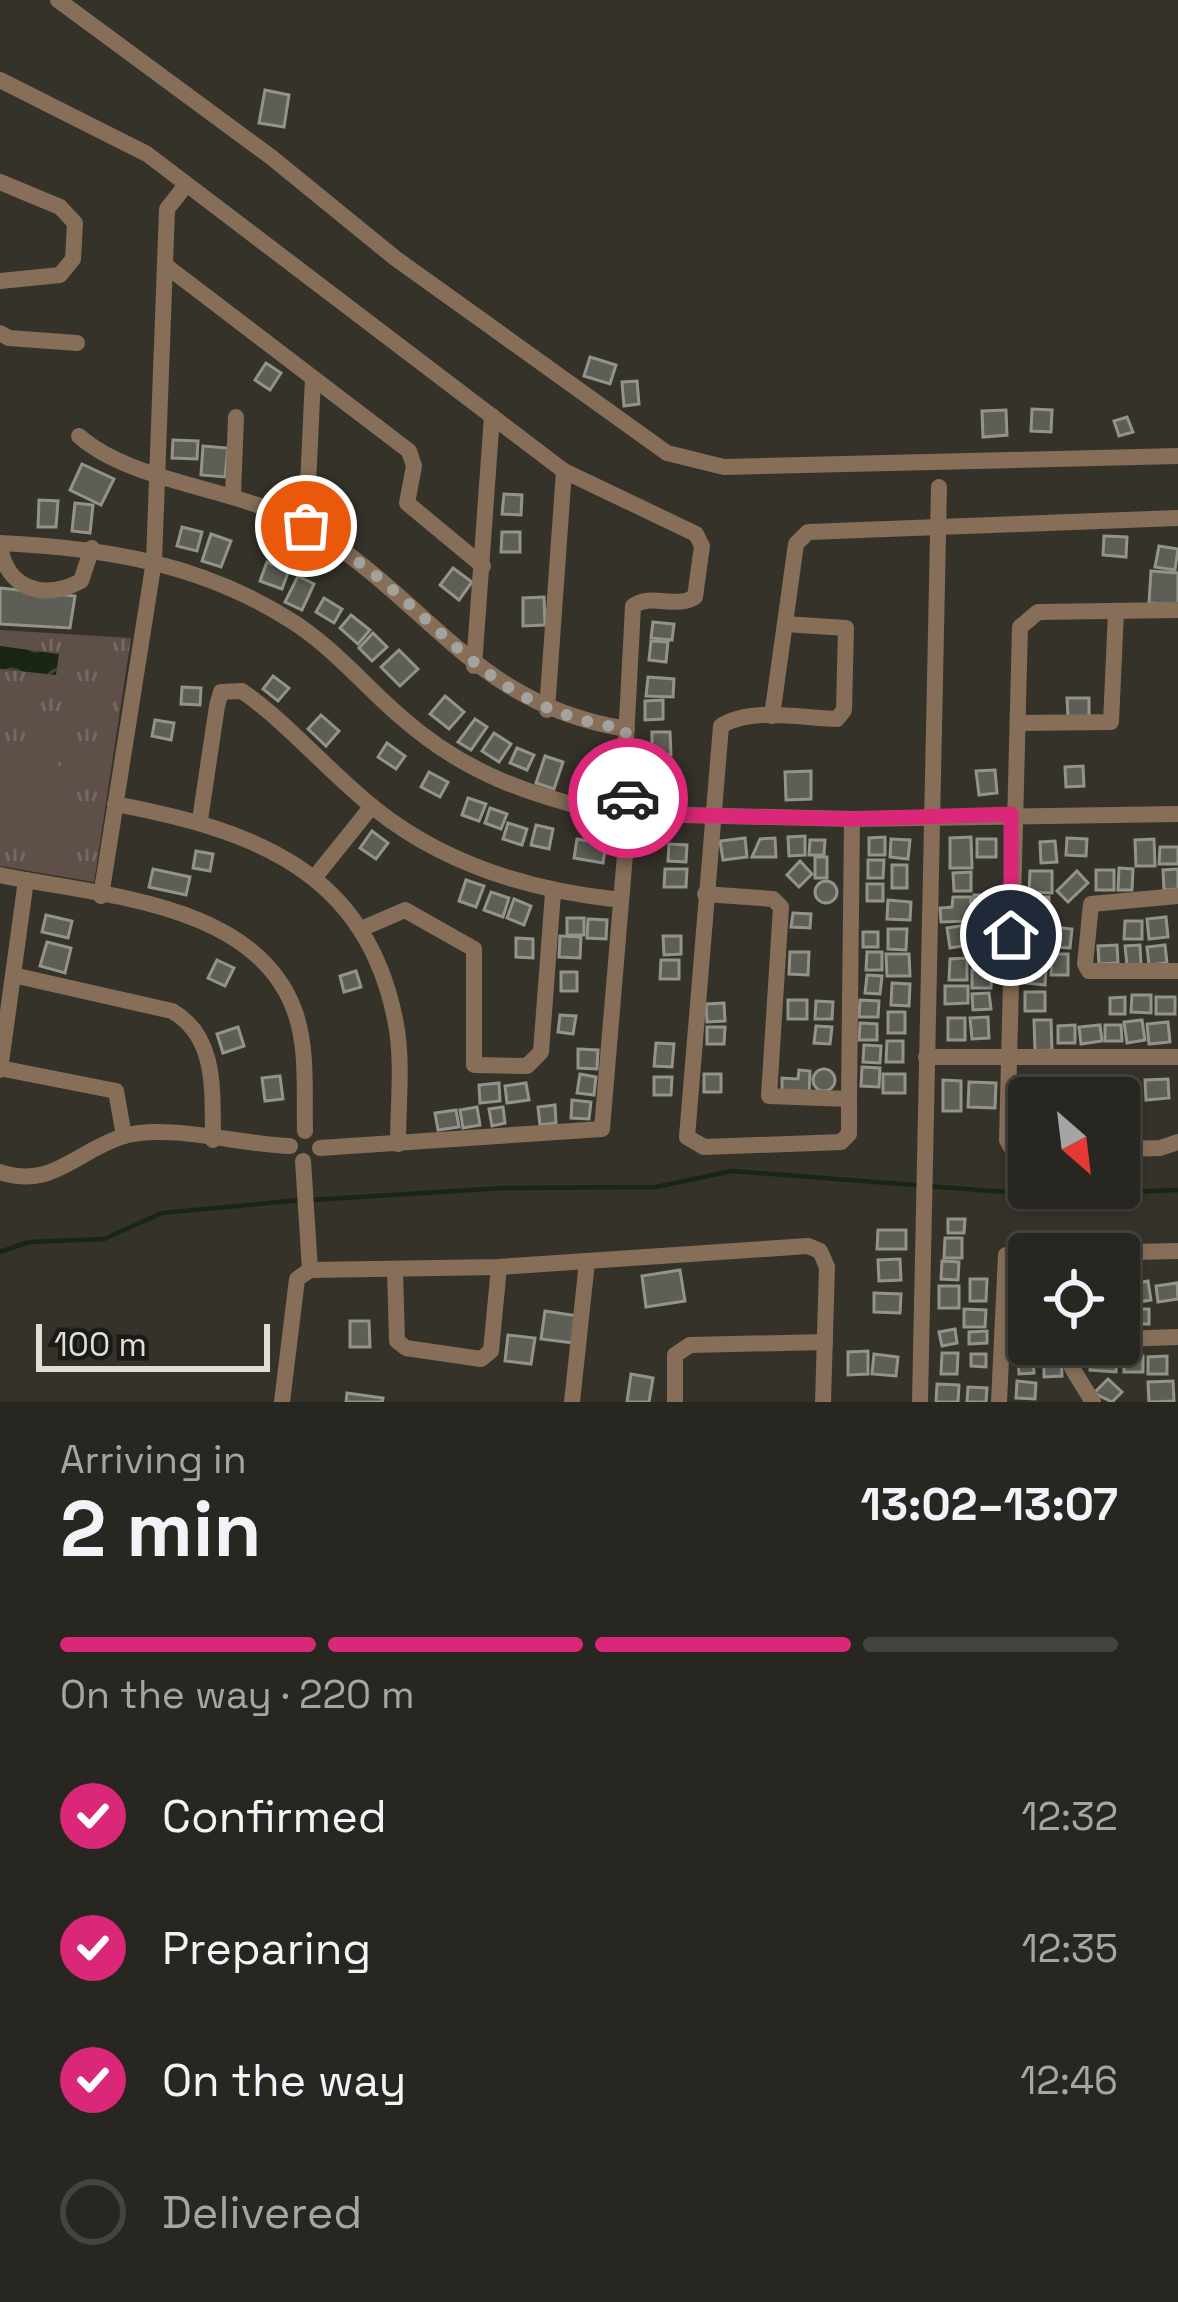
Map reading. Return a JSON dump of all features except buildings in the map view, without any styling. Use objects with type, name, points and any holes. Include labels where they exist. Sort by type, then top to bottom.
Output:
[{"type":"street","points":[[58,0],[271,157],[394,258],[667,453],[724,467],[1178,456]]},
{"type":"street","points":[[0,80],[113,134],[564,471],[682,525],[702,546],[695,597],[686,603],[640,601],[633,606],[623,797]]},
{"type":"street","points":[[0,182],[60,207],[75,223],[73,259],[60,275],[0,281]]},
{"type":"street","points":[[101,896],[154,561],[167,209],[186,185]]},
{"type":"street","points":[[165,265],[409,451],[414,466],[407,503],[482,566]]},
{"type":"street","points":[[0,333],[76,343]]},
{"type":"street","points":[[306,526],[313,378]]},
{"type":"street","points":[[475,666],[492,416]]},
{"type":"street","points":[[233,495],[236,417]]},
{"type":"street","points":[[79,436],[104,459],[233,495],[306,526],[368,569],[475,666],[548,710],[626,729]]},
{"type":"street","points":[[548,710],[564,471]]},
{"type":"street","points":[[920,1402],[939,487]]},
{"type":"street","points":[[772,716],[801,535],[1178,518]]},
{"type":"street","points":[[92,548],[81,581],[52,591],[25,588],[14,580],[3,565],[0,544],[92,548],[154,561],[231,586],[292,620],[403,719],[473,770],[537,797],[607,813]]},
{"type":"street","points":[[1010,1077],[1011,814],[1019,723],[1020,627],[1038,612],[1178,610]]},
{"type":"street","points":[[1019,723],[1111,722],[1117,612]]},
{"type":"street","points":[[785,624],[846,628],[844,710],[837,719],[772,716],[732,719],[722,726],[687,1137],[704,1147],[841,1142],[849,1134],[852,819]]},
{"type":"street","points":[[200,820],[217,706],[221,692],[231,689],[265,707],[372,806],[431,846],[553,893],[621,900]]},
{"type":"street","points":[[628,831],[610,824],[607,813],[613,802],[633,799],[642,814]]},
{"type":"street","points":[[116,804],[200,820],[258,840],[315,877],[361,928],[385,979],[397,1029],[398,1144]]},
{"type":"street","points":[[315,877],[372,806]]},
{"type":"street","points":[[642,814],[852,819],[1178,814]]},
{"type":"street","points":[[320,1148],[602,1129],[628,831],[642,814]]},
{"type":"street","points":[[0,875],[206,920],[259,954],[295,1009],[303,1042],[305,1131]]},
{"type":"street","points":[[26,880],[0,1069],[116,1091],[124,1136]]},
{"type":"street","points":[[361,928],[405,910],[466,940],[477,961],[474,1065],[527,1066],[541,1052],[553,893]]},
{"type":"street","points":[[705,894],[773,899],[781,907],[769,1096],[849,1099]]},
{"type":"street","points":[[1178,896],[1091,904],[1084,964],[1089,971],[1178,970]]},
{"type":"street","points":[[13,975],[172,1011],[187,1019],[207,1048],[214,1140]]},
{"type":"street","points":[[926,1057],[1178,1057]]},
{"type":"street","points":[[305,1131],[292,1137],[290,1146],[304,1169],[310,1270]]},
{"type":"street","points":[[304,1169],[320,1148],[318,1138],[305,1131]]},
{"type":"street","points":[[0,1172],[34,1180],[124,1136],[290,1146]]},
{"type":"street","points":[[1140,1147],[1178,1142]]},
{"type":"street","points":[[283,1402],[297,1279],[310,1270],[499,1268],[808,1246],[820,1251],[827,1267],[823,1402]]},
{"type":"street","points":[[999,1402],[1006,1255],[1178,1251]]},
{"type":"street","points":[[572,1402],[587,1262]]},
{"type":"street","points":[[395,1270],[397,1341],[406,1348],[481,1359],[491,1351],[499,1268]]},
{"type":"street","points":[[1140,1338],[1178,1337]]},
{"type":"street","points":[[675,1402],[675,1355],[690,1345],[825,1342]]},
{"type":"street","points":[[1073,1365],[1093,1402]]},
{"type":"green space","points":[[0,630],[131,638],[94,882],[0,866]]},
{"type":"green space","points":[[0,745],[14,771],[52,752],[86,819],[48,839],[31,806],[0,822]]},
{"type":"water","points":[[0,646],[59,654],[56,675],[0,669]]},
{"type":"waterway","points":[[311,1200],[503,1188],[656,1187],[732,1171],[1043,1195],[1178,1190]]},
{"type":"waterway","points":[[0,1252],[29,1242],[104,1239],[162,1213],[300,1200]]},
{"type":"way so far","points":[[306,526],[368,569],[504,688],[585,723],[626,729],[623,797],[628,798]]},
{"type":"route","points":[[628,798],[640,806],[642,814],[715,818],[1011,814],[1011,935]]}]
